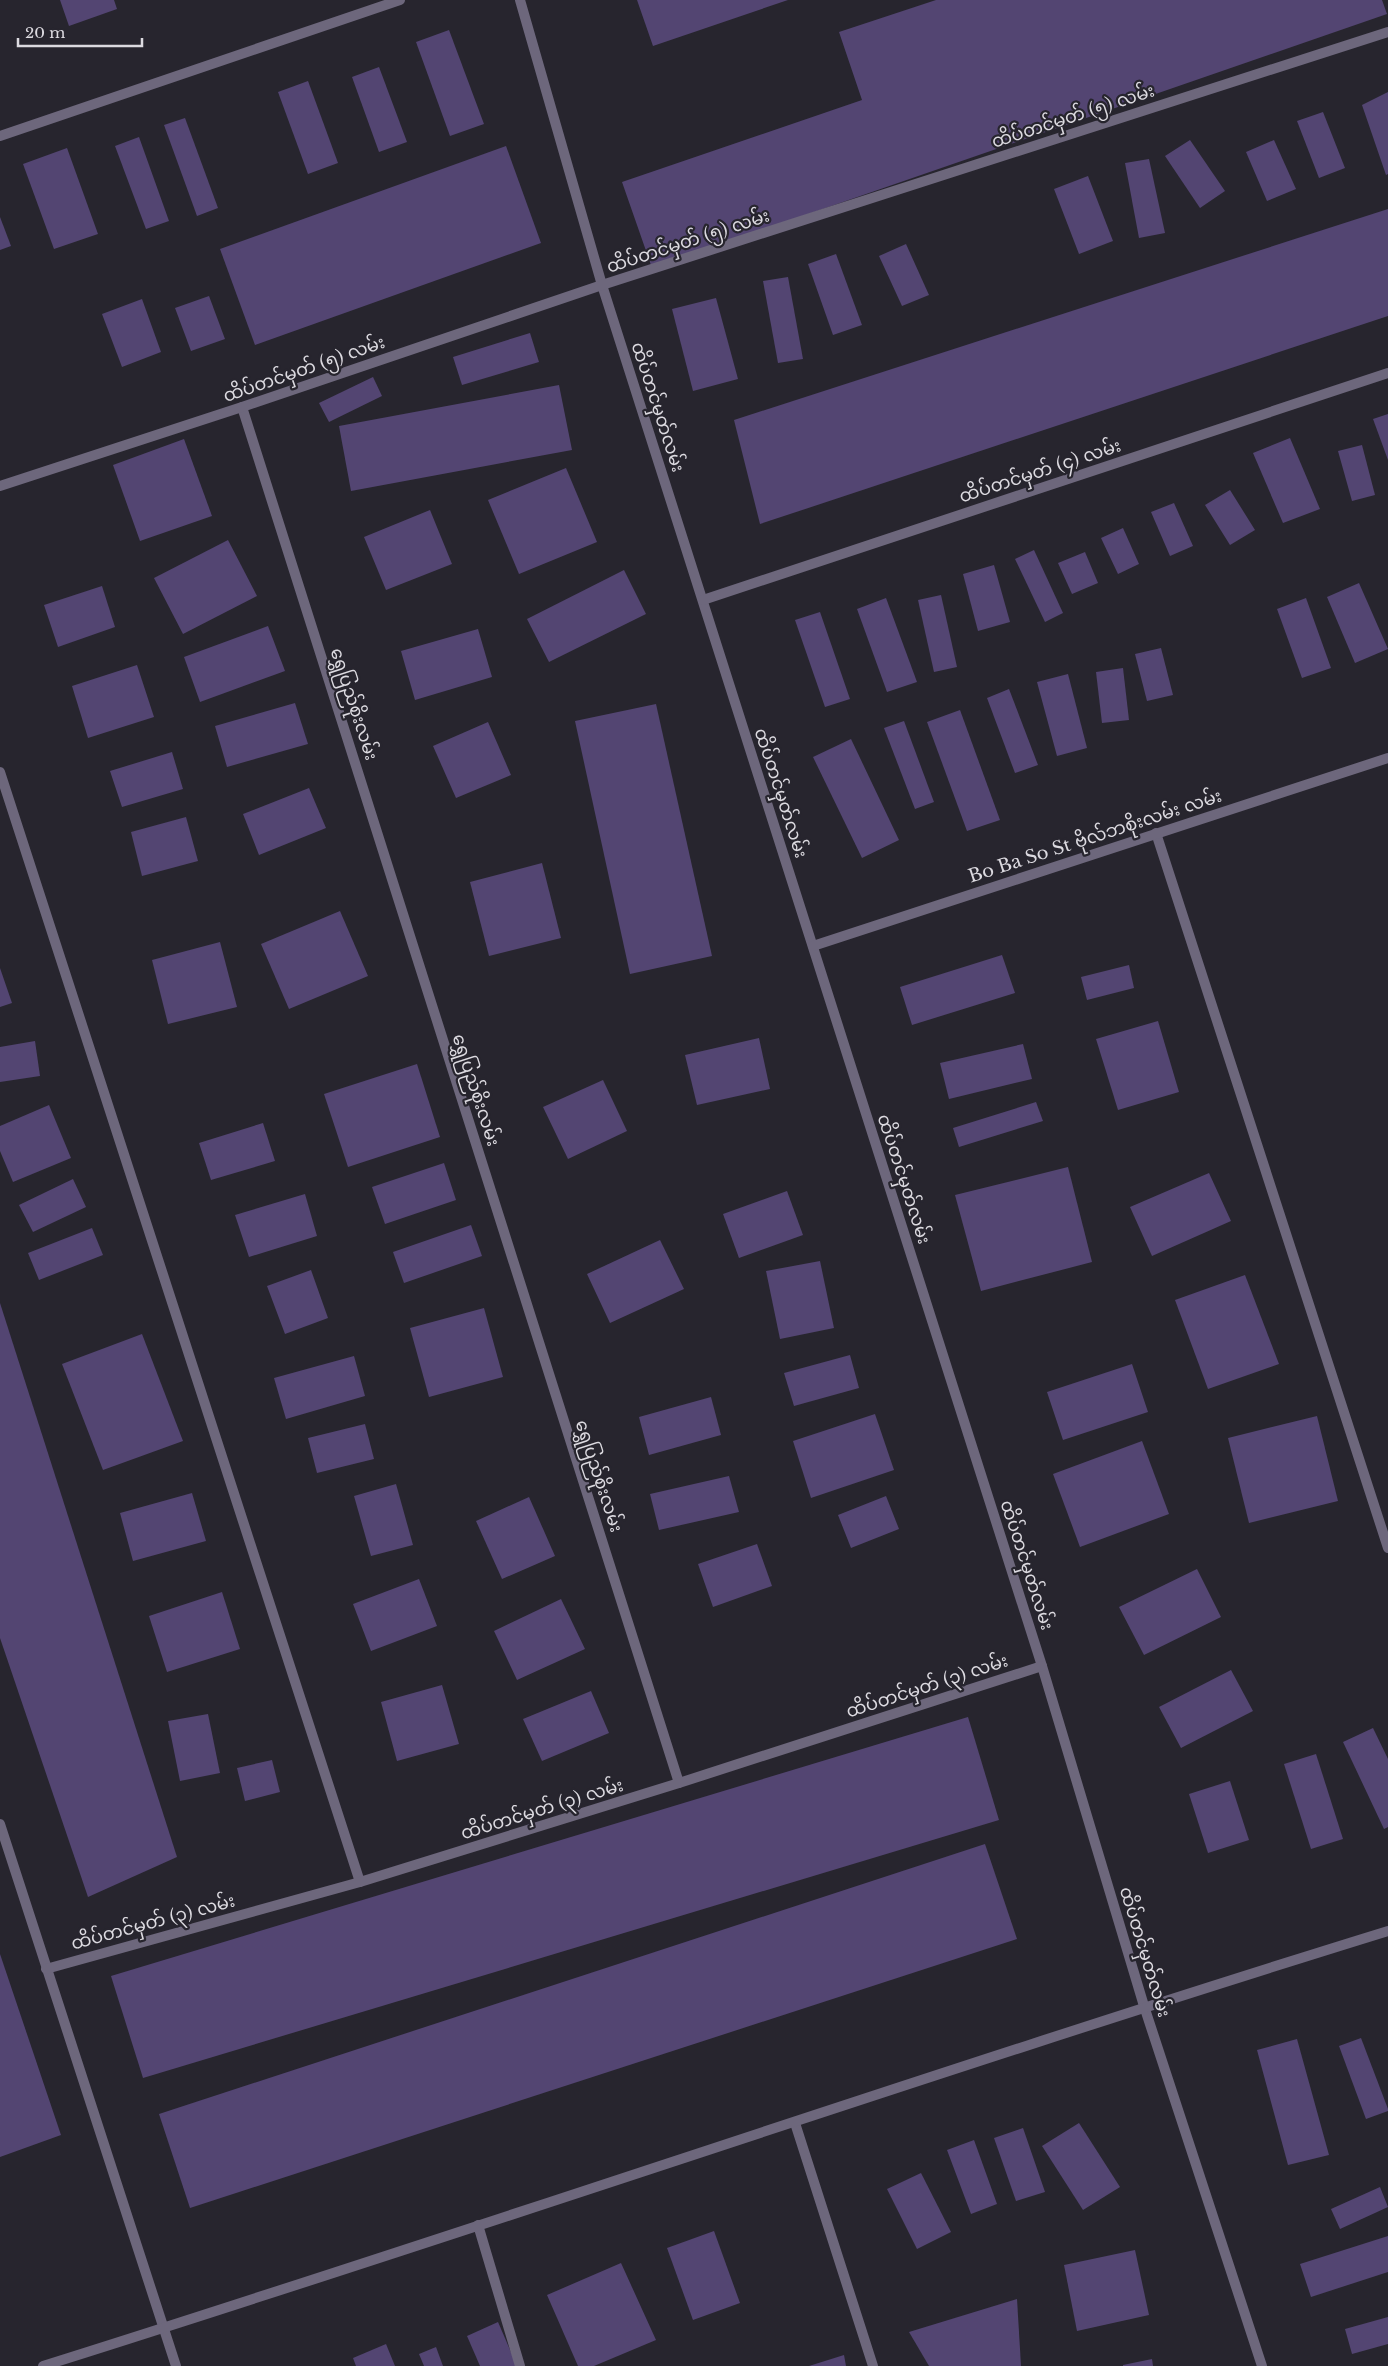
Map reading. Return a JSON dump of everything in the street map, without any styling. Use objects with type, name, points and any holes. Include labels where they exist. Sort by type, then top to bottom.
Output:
[{"type":"street","points":[[0,136],[400,0]]},
{"type":"street","name":"ထိပ်တင်မှတ်လမ်း","points":[[520,0],[602,285],[1042,1666],[1144,2006],[1262,2366]]},
{"type":"street","name":"ထိပ်တင်မှတ် (၅) လမ်း","points":[[0,486],[242,408],[602,285],[1388,32]]},
{"type":"street","name":"ထိပ်တင်မှတ် (၄) လမ်း","points":[[703,600],[1388,373]]},
{"type":"street","name":"ရွှေပြည်စိုးလမ်း","points":[[242,408],[679,1783]]},
{"type":"street","name":"Bo Ba So St ဗိုလ်ဘစိုးလမ်း လမ်း","points":[[813,946],[1388,758]]},
{"type":"street","points":[[0,772],[360,1882]]},
{"type":"street","points":[[1156,833],[1388,1548]]},
{"type":"street","name":"ထိပ်တင်မှတ် (၃) လမ်း","points":[[46,1969],[360,1882],[679,1783],[1042,1666]]},
{"type":"street","points":[[0,1824],[176,2366]]},
{"type":"street","points":[[43,2366],[795,2123],[1144,2006],[1388,1931]]},
{"type":"street","points":[[795,2123],[873,2366]]},
{"type":"street","points":[[478,2225],[520,2366]]},
{"type":"building","points":[[60,0],[114,0],[117,9],[69,26]]},
{"type":"building","points":[[637,0],[788,0],[653,46]]},
{"type":"building","points":[[936,0],[1382,0],[1387,14],[652,268],[622,182],[862,100],[839,32]]},
{"type":"building","points":[[449,30],[484,124],[450,136],[416,42]]},
{"type":"building","points":[[379,67],[407,142],[379,152],[352,77]]},
{"type":"building","points":[[308,81],[338,163],[308,174],[278,92]]},
{"type":"building","points":[[1388,92],[1388,174],[1386,175],[1362,105]]},
{"type":"building","points":[[1323,112],[1345,168],[1319,178],[1297,121]]},
{"type":"building","points":[[185,118],[218,208],[197,216],[164,125]]},
{"type":"building","points":[[139,137],[169,221],[146,229],[115,146]]},
{"type":"building","points":[[1190,140],[1225,191],[1200,208],[1165,156]]},
{"type":"building","points":[[1274,140],[1296,189],[1267,201],[1246,152]]},
{"type":"building","points":[[506,146],[541,243],[255,345],[220,249]]},
{"type":"building","points":[[67,148],[98,234],[54,249],[23,164]]},
{"type":"building","points":[[1149,159],[1165,233],[1139,238],[1125,163]]},
{"type":"building","points":[[1088,176],[1113,241],[1079,254],[1054,189]]},
{"type":"building","points":[[1388,209],[1388,316],[760,524],[734,420]]},
{"type":"building","points":[[0,217],[11,246],[0,250]]},
{"type":"building","points":[[906,244],[929,295],[902,306],[879,256]]},
{"type":"building","points":[[836,254],[862,325],[833,335],[808,264]]},
{"type":"building","points":[[788,277],[803,359],[778,363],[763,281]]},
{"type":"building","points":[[209,296],[225,339],[191,351],[175,308]]},
{"type":"building","points":[[716,298],[738,379],[693,391],[672,309]]},
{"type":"building","points":[[142,299],[161,352],[122,367],[102,314]]},
{"type":"building","points":[[530,333],[539,362],[462,385],[453,357]]},
{"type":"building","points":[[373,377],[382,396],[329,422],[319,403]]},
{"type":"building","points":[[559,385],[572,450],[351,491],[339,426]]},
{"type":"building","points":[[1388,414],[1388,460],[1373,419]]},
{"type":"building","points":[[1290,438],[1320,509],[1283,523],[1253,453]]},
{"type":"building","points":[[184,439],[212,516],[140,541],[113,465]]},
{"type":"building","points":[[1362,445],[1375,495],[1352,501],[1338,451]]},
{"type":"building","points":[[566,468],[597,542],[519,574],[488,500]]},
{"type":"building","points":[[1230,490],[1255,530],[1230,545],[1205,505]]},
{"type":"building","points":[[1174,503],[1193,546],[1170,556],[1151,512]]},
{"type":"building","points":[[430,510],[452,564],[386,590],[364,537]]},
{"type":"building","points":[[1123,528],[1139,564],[1118,574],[1101,538]]},
{"type":"building","points":[[228,540],[257,596],[183,634],[154,578]]},
{"type":"building","points":[[1034,550],[1063,613],[1045,622],[1015,559]]},
{"type":"building","points":[[1085,552],[1098,583],[1072,594],[1058,563]]},
{"type":"building","points":[[994,565],[1010,622],[978,631],[963,574]]},
{"type":"building","points":[[624,570],[646,614],[549,662],[527,619]]},
{"type":"building","points":[[1359,583],[1388,649],[1355,663],[1327,597]]},
{"type":"building","points":[[102,586],[115,627],[58,647],[44,605]]},
{"type":"building","points":[[941,595],[957,667],[934,672],[918,600]]},
{"type":"building","points":[[886,598],[917,682],[887,692],[857,609]]},
{"type":"building","points":[[1306,598],[1331,668],[1302,678],[1277,609]]},
{"type":"building","points":[[820,612],[850,699],[825,707],[795,620]]},
{"type":"building","points":[[268,626],[285,671],[200,702],[184,657]]},
{"type":"building","points":[[478,629],[492,677],[415,700],[401,651]]},
{"type":"building","points":[[1161,648],[1173,695],[1147,701],[1135,654]]},
{"type":"building","points":[[137,665],[154,717],[88,738],[72,686]]},
{"type":"building","points":[[1123,668],[1129,720],[1102,723],[1096,672]]},
{"type":"building","points":[[1068,674],[1087,748],[1057,756],[1037,682]]},
{"type":"building","points":[[1009,689],[1038,765],[1015,773],[987,698]]},
{"type":"building","points":[[295,703],[308,744],[227,767],[215,726]]},
{"type":"building","points":[[656,704],[712,956],[630,974],[575,721]]},
{"type":"building","points":[[960,710],[1000,820],[967,831],[927,722]]},
{"type":"building","points":[[904,721],[934,802],[915,809],[884,728]]},
{"type":"building","points":[[488,722],[511,775],[456,798],[433,746]]},
{"type":"building","points":[[851,739],[899,840],[862,858],[813,757]]},
{"type":"building","points":[[172,752],[183,789],[122,807],[110,771]]},
{"type":"building","points":[[309,788],[326,828],[259,855],[243,814]]},
{"type":"building","points":[[186,817],[198,861],[142,876],[131,832]]},
{"type":"building","points":[[542,863],[561,938],[489,956],[470,882]]},
{"type":"building","points":[[340,911],[368,976],[289,1009],[261,944]]},
{"type":"building","points":[[220,942],[237,1007],[168,1024],[152,960]]},
{"type":"building","points":[[1002,955],[1015,993],[912,1025],[900,987]]},
{"type":"building","points":[[1129,965],[1134,988],[1087,1000],[1081,977]]},
{"type":"building","points":[[0,968],[12,1003],[0,1007]]},
{"type":"building","points":[[1158,1021],[1179,1092],[1118,1110],[1096,1039]]},
{"type":"building","points":[[759,1038],[770,1089],[697,1105],[685,1055]]},
{"type":"building","points":[[35,1041],[40,1076],[0,1082],[0,1047]]},
{"type":"building","points":[[1023,1044],[1032,1079],[949,1099],[940,1063]]},
{"type":"building","points":[[417,1064],[440,1137],[348,1167],[324,1094]]},
{"type":"building","points":[[603,1080],[627,1131],[568,1159],[543,1107]]},
{"type":"building","points":[[1036,1102],[1043,1121],[959,1147],[953,1128]]},
{"type":"building","points":[[49,1105],[71,1158],[13,1182],[0,1151],[0,1126]]},
{"type":"building","points":[[263,1123],[275,1161],[211,1180],[199,1143]]},
{"type":"building","points":[[444,1163],[456,1200],[385,1224],[372,1187]]},
{"type":"building","points":[[1068,1167],[1092,1262],[981,1291],[955,1195]]},
{"type":"building","points":[[1209,1173],[1231,1221],[1152,1256],[1130,1207]]},
{"type":"building","points":[[73,1179],[86,1207],[33,1232],[19,1205]]},
{"type":"building","points":[[787,1191],[803,1235],[739,1258],[723,1214]]},
{"type":"building","points":[[305,1194],[317,1236],[249,1257],[235,1215]]},
{"type":"building","points":[[471,1225],[482,1256],[404,1283],[393,1252]]},
{"type":"building","points":[[92,1228],[103,1255],[39,1280],[28,1253]]},
{"type":"building","points":[[660,1240],[684,1289],[610,1323],[587,1274]]},
{"type":"building","points":[[820,1261],[834,1328],[780,1339],[766,1271]]},
{"type":"building","points":[[311,1270],[328,1318],[285,1334],[267,1286]]},
{"type":"building","points":[[1245,1275],[1279,1364],[1208,1389],[1175,1300]]},
{"type":"building","points":[[0,1303],[177,1857],[88,1897],[0,1638]]},
{"type":"building","points":[[484,1308],[503,1377],[429,1397],[410,1328]]},
{"type":"building","points":[[142,1334],[183,1441],[103,1470],[62,1364]]},
{"type":"building","points":[[850,1355],[859,1388],[794,1406],[784,1373]]},
{"type":"building","points":[[354,1356],[365,1396],[286,1419],[274,1378]]},
{"type":"building","points":[[1132,1364],[1148,1412],[1063,1440],[1047,1392]]},
{"type":"building","points":[[711,1397],[721,1435],[649,1455],[639,1417]]},
{"type":"building","points":[[875,1414],[894,1470],[811,1498],[793,1441]]},
{"type":"building","points":[[1317,1416],[1338,1501],[1249,1523],[1228,1438]]},
{"type":"building","points":[[365,1424],[374,1459],[317,1473],[308,1438]]},
{"type":"building","points":[[1142,1441],[1169,1514],[1080,1547],[1053,1474]]},
{"type":"building","points":[[729,1476],[739,1512],[659,1530],[650,1494]]},
{"type":"building","points":[[396,1484],[413,1545],[371,1556],[354,1496]]},
{"type":"building","points":[[192,1493],[206,1541],[133,1561],[120,1513]]},
{"type":"building","points":[[886,1496],[899,1529],[851,1548],[838,1515]]},
{"type":"building","points":[[529,1497],[555,1556],[502,1579],[476,1521]]},
{"type":"building","points":[[757,1544],[772,1586],[713,1607],[698,1564]]},
{"type":"building","points":[[1197,1569],[1221,1617],[1144,1655],[1119,1607]]},
{"type":"building","points":[[419,1579],[437,1626],[371,1651],[353,1604]]},
{"type":"building","points":[[222,1592],[240,1649],[167,1672],[149,1616]]},
{"type":"building","points":[[561,1599],[585,1649],[517,1680],[494,1631]]},
{"type":"building","points":[[1231,1670],[1253,1711],[1181,1748],[1159,1707]]},
{"type":"building","points":[[442,1685],[459,1744],[397,1761],[381,1702]]},
{"type":"building","points":[[591,1691],[609,1733],[542,1761],[523,1719]]},
{"type":"building","points":[[208,1714],[220,1773],[180,1781],[168,1721]]},
{"type":"building","points":[[968,1717],[999,1820],[143,2078],[111,1976]]},
{"type":"building","points":[[1373,1728],[1388,1759],[1388,1827],[1384,1829],[1343,1742]]},
{"type":"building","points":[[1316,1754],[1343,1839],[1311,1849],[1284,1764]]},
{"type":"building","points":[[272,1760],[280,1792],[245,1801],[237,1768]]},
{"type":"building","points":[[1230,1781],[1249,1840],[1208,1853],[1189,1794]]},
{"type":"building","points":[[985,1844],[1017,1939],[190,2208],[159,2114]]},
{"type":"building","points":[[0,1954],[61,2135],[0,2157]]},
{"type":"building","points":[[1361,2038],[1388,2109],[1388,2111],[1366,2119],[1339,2046]]},
{"type":"building","points":[[1297,2039],[1329,2155],[1288,2165],[1257,2050]]},
{"type":"building","points":[[1079,2123],[1120,2187],[1083,2210],[1042,2146]]},
{"type":"building","points":[[1023,2128],[1045,2192],[1016,2201],[994,2138]]},
{"type":"building","points":[[974,2140],[997,2204],[971,2214],[947,2150]]},
{"type":"building","points":[[921,2173],[951,2232],[917,2249],[887,2189]]},
{"type":"building","points":[[1380,2187],[1388,2207],[1340,2229],[1331,2209]]},
{"type":"building","points":[[714,2231],[740,2303],[693,2320],[667,2248]]},
{"type":"building","points":[[1388,2236],[1388,2272],[1311,2297],[1300,2264]]},
{"type":"building","points":[[1135,2250],[1149,2315],[1077,2331],[1064,2265]]},
{"type":"building","points":[[621,2263],[656,2340],[594,2366],[578,2366],[547,2295]]},
{"type":"building","points":[[1017,2299],[1021,2366],[929,2366],[909,2332]]},
{"type":"building","points":[[1388,2317],[1388,2344],[1352,2354],[1345,2329]]},
{"type":"building","points":[[498,2322],[517,2366],[480,2366],[467,2336]]},
{"type":"building","points":[[386,2344],[395,2366],[356,2366],[353,2358]]},
{"type":"building","points":[[436,2347],[443,2366],[424,2366],[419,2354]]},
{"type":"building","points":[[844,2355],[846,2366],[809,2366]]},
{"type":"building","points":[[1152,2359],[1153,2366],[1123,2366],[1123,2365]]}]
